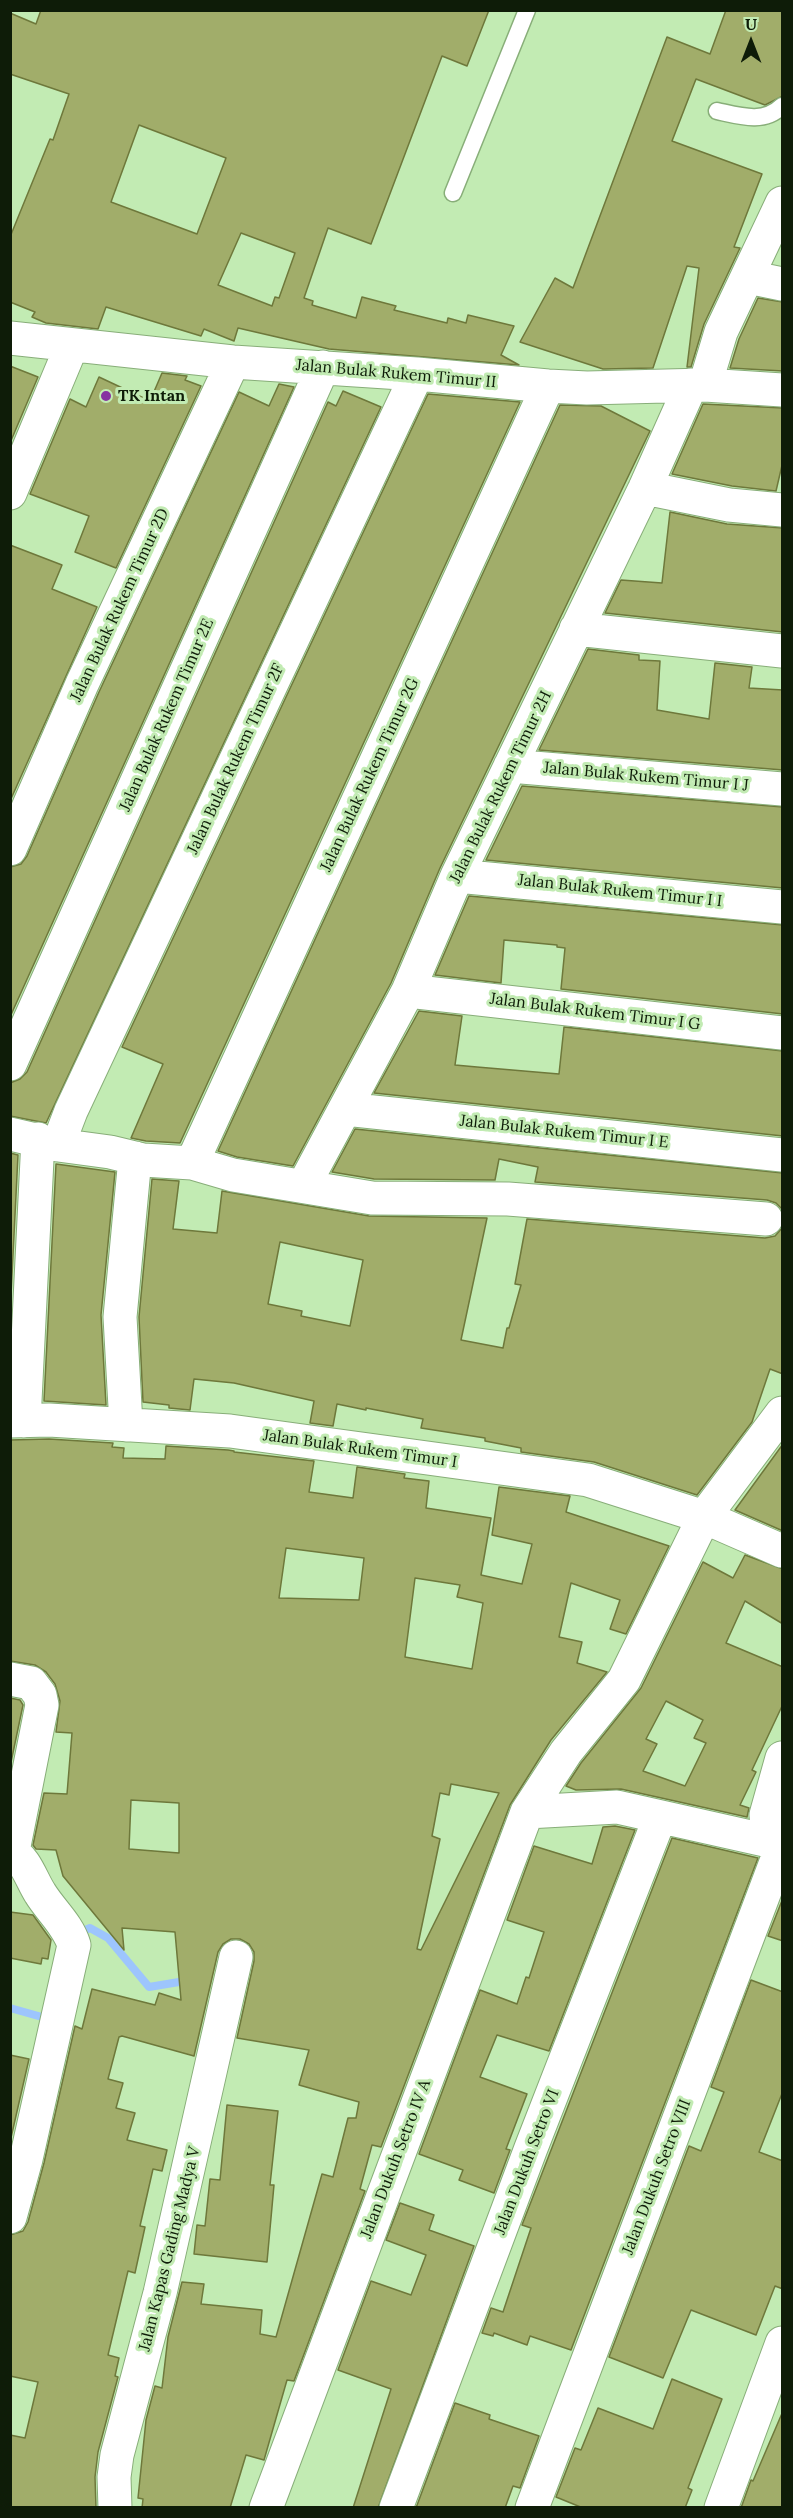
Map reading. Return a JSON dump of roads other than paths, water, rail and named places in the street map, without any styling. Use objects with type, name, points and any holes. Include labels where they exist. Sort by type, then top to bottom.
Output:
[{"type":"street","name":"Jalan Bulak Rukem Timur 2H","points":[[304,1185],[408,991],[458,876],[510,766],[645,488],[698,386],[721,332],[783,203]]},
{"type":"street","points":[[748,276],[783,284]]},
{"type":"street","name":"Jalan Bulak Rukem Timur II","points":[[10,338],[233,362],[417,374],[548,386],[586,388],[698,386],[783,390]]},
{"type":"street","points":[[10,493],[72,345]]},
{"type":"street","name":"Jalan Bulak Rukem Timur 2D","points":[[10,849],[82,684],[233,362]]},
{"type":"street","name":"Jalan Bulak Rukem Timur 2E","points":[[10,1064],[323,367]]},
{"type":"street","name":"Jalan Bulak Rukem Timur 2F","points":[[17,1421],[35,1139],[81,1089],[417,374]]},
{"type":"street","name":"Jalan Bulak Rukem Timur 2G","points":[[192,1163],[548,386]]},
{"type":"street","points":[[645,488],[729,506],[783,510]]},
{"type":"street","points":[[576,629],[783,651]]},
{"type":"street","name":"Jalan Bulak Rukem Timur I J","points":[[510,766],[783,789]]},
{"type":"street","name":"Jalan Bulak Rukem Timur I I","points":[[458,876],[783,907]]},
{"type":"street","name":"Jalan Bulak Rukem Timur I G","points":[[408,991],[783,1033]]},
{"type":"street","name":"Jalan Bulak Rukem Timur I E","points":[[345,1109],[783,1155]]},
{"type":"street","points":[[35,1139],[135,1158],[192,1163],[233,1175],[372,1198],[508,1199],[766,1219]]},
{"type":"street","points":[[126,1425],[120,1317],[135,1158]]},
{"type":"street","name":"Jalan Dukuh Setro IV A","points":[[266,2508],[527,1812],[566,1752],[624,1680],[704,1517],[783,1413]]},
{"type":"street","name":"Jalan Bulak Rukem Timur I","points":[[17,1421],[49,1420],[230,1431],[588,1480],[704,1517],[783,1551]]},
{"type":"street","points":[[10,1679],[31,1683],[40,1695],[42,1705],[12,1851],[24,1863],[41,1894],[69,1933],[74,1945],[26,2159],[10,2217]]},
{"type":"street","points":[[783,1758],[766,1815],[767,1825],[783,1844]]},
{"type":"street","points":[[527,1812],[617,1807],[783,1844]]},
{"type":"street","name":"Jalan Dukuh Setro VI","points":[[396,2508],[660,1817]]},
{"type":"street","name":"Jalan Dukuh Setro VIII","points":[[532,2508],[783,1844]]},
{"type":"street","name":"Jalan Kapas Gading Madya V","points":[[115,2508],[114,2477],[117,2455],[160,2293],[236,1957]]},
{"type":"street","points":[[721,2508],[783,2343]]},
{"type":"lane","points":[[453,193],[527,10]]},
{"type":"lane","points":[[717,111],[760,118],[774,114],[783,106]]},
{"type":"waterway","points":[[78,1933],[90,1928],[108,1938],[149,1987],[191,1980]]},
{"type":"waterway","points":[[10,2008],[49,2019],[50,2016]]},
{"type":"place","name":"TK Intan","points":[[106,396]]}]
